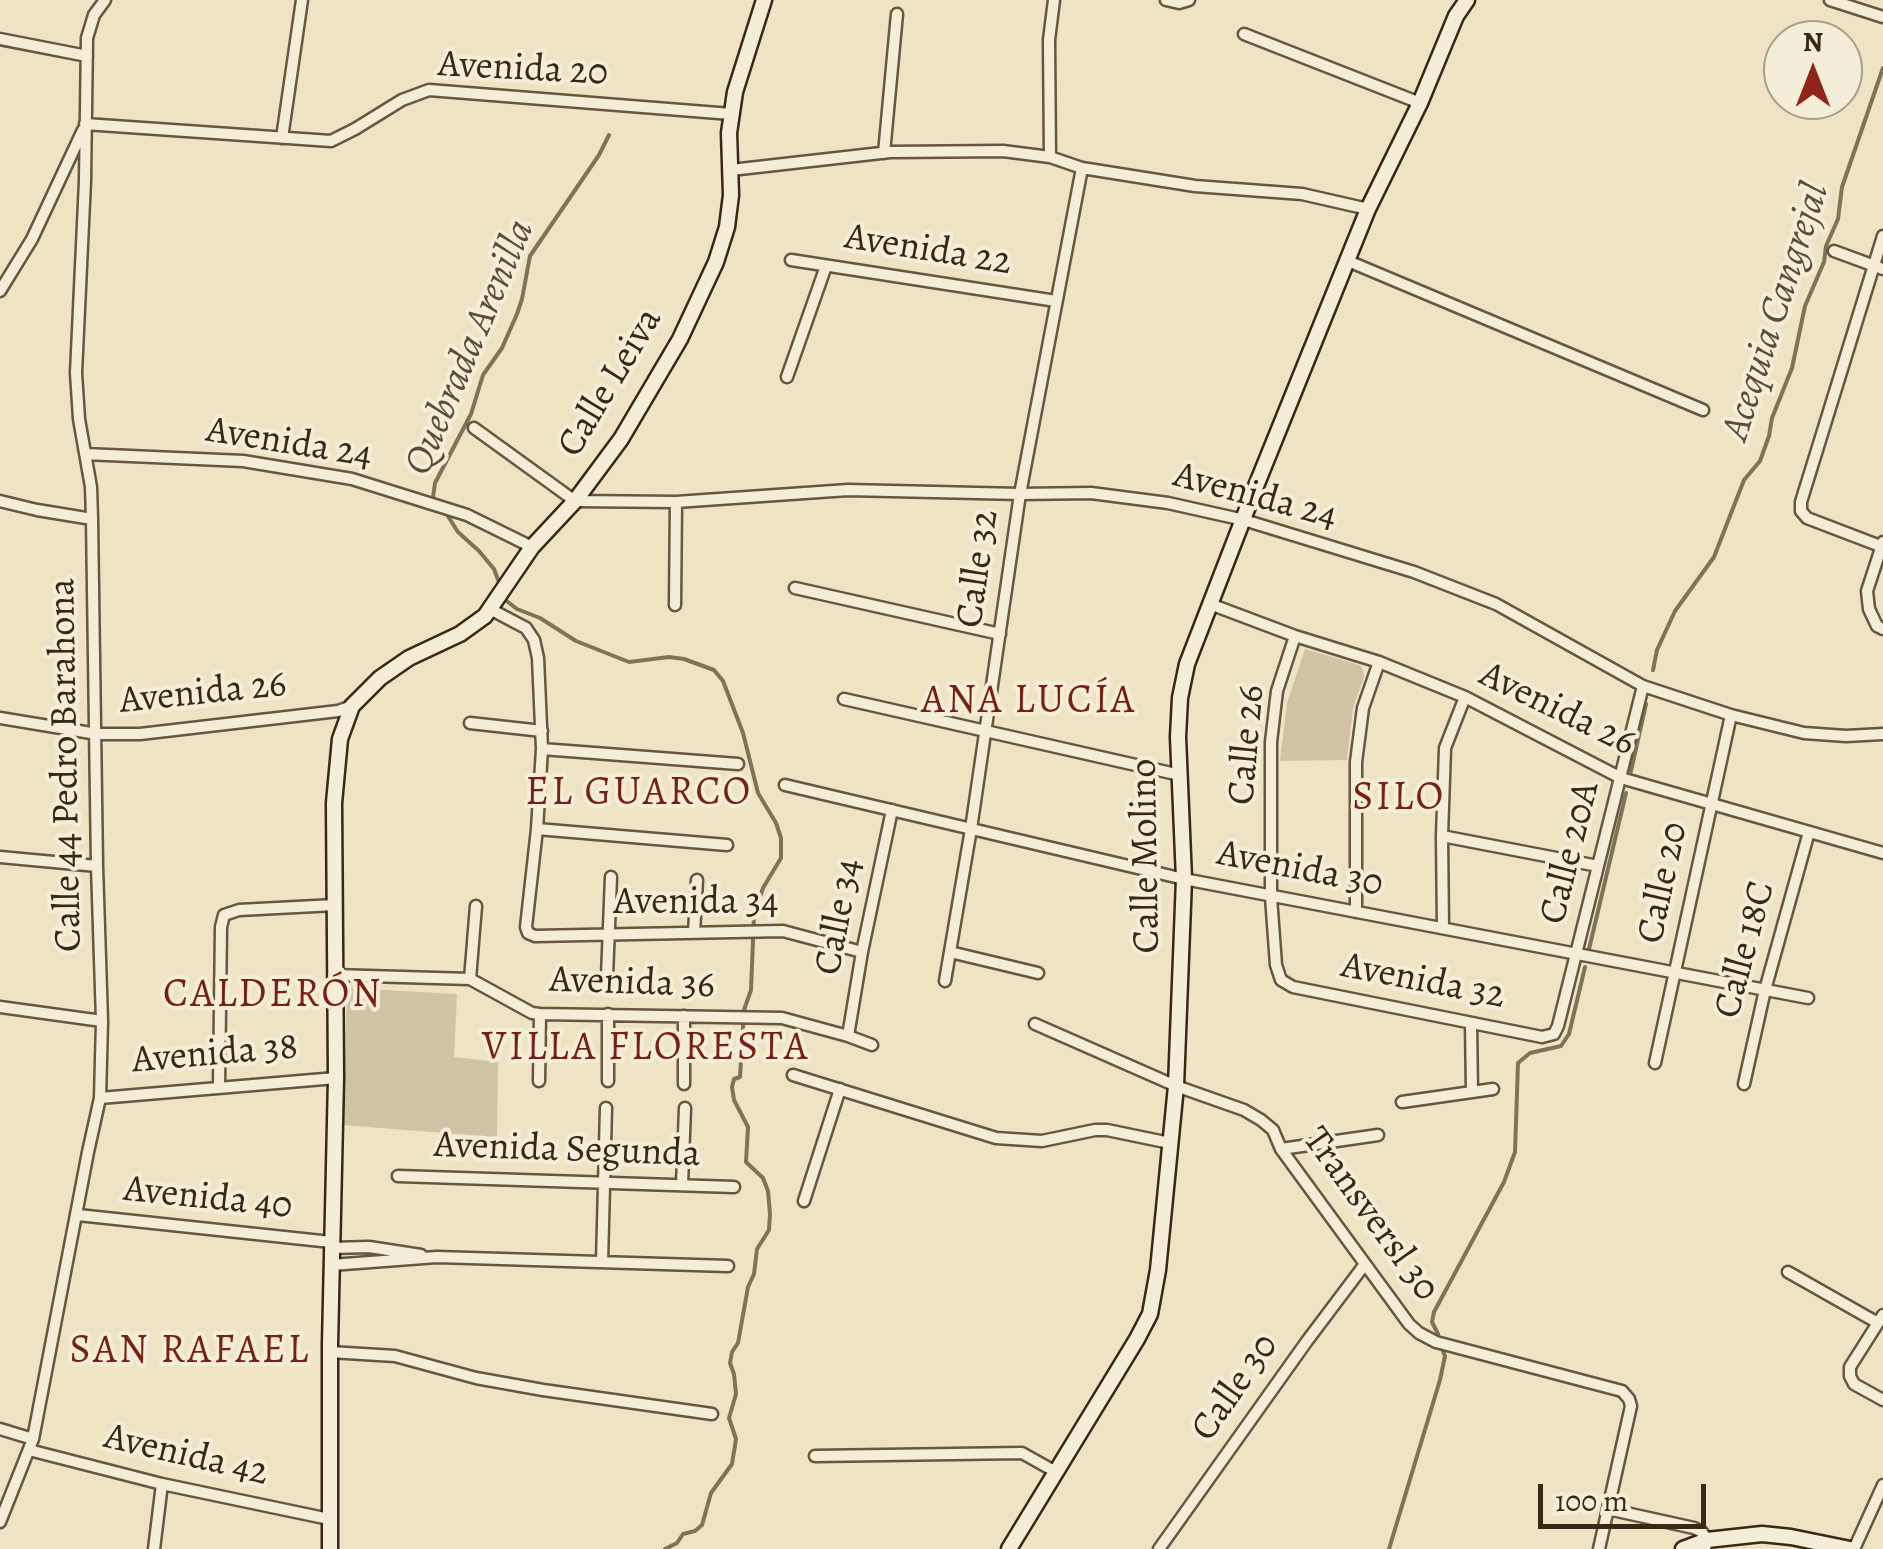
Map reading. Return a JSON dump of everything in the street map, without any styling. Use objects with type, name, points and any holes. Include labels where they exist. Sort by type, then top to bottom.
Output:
[{"type":"main road","name":"Calle Leiva","points":[[352,706],[393,668],[476,624],[532,547],[575,501],[621,440],[680,338],[716,262],[730,212],[731,114],[735,92],[764,0]]},
{"type":"main road","name":"Calle Molino","points":[[1009,1549],[1150,1314],[1176,1086],[1184,879],[1180,698],[1187,664],[1368,210],[1420,103],[1456,16],[1467,0]]},
{"type":"main road","points":[[330,1549],[336,1078],[334,803],[340,739],[352,706]]},
{"type":"main road","points":[[1682,1549],[1762,1534],[1852,1549]]},
{"type":"street","name":"Calle 44 Pedro Barahona","points":[[0,1522],[31,1444],[100,1098],[102,1021],[91,487],[76,372],[89,28],[105,0]]},
{"type":"street","points":[[282,138],[302,0]]},
{"type":"street","points":[[1050,157],[1049,40],[1054,0]]},
{"type":"street","points":[[1166,0],[1189,0]]},
{"type":"street","points":[[1830,0],[1863,5],[1883,17]]},
{"type":"street","points":[[884,153],[897,14]]},
{"type":"street","points":[[1244,34],[1420,103]]},
{"type":"street","points":[[0,39],[87,56]]},
{"type":"street","name":"Avenida 20","points":[[85,124],[332,141],[402,100],[428,90],[731,114]]},
{"type":"street","points":[[0,291],[32,239],[85,124]]},
{"type":"street","points":[[731,170],[884,153],[1003,151],[1194,186],[1302,194],[1368,210]]},
{"type":"street","name":"Calle 32","points":[[945,981],[1020,494],[1082,168]]},
{"type":"street","points":[[1883,236],[1878,267],[1800,502],[1807,518],[1882,545],[1867,591],[1869,609],[1877,626],[1883,629]]},
{"type":"street","points":[[1834,251],[1878,267]]},
{"type":"street","name":"Avenida 22","points":[[791,260],[1056,301]]},
{"type":"street","points":[[1348,260],[1703,410]]},
{"type":"street","points":[[787,377],[826,266]]},
{"type":"street","points":[[474,428],[575,501]]},
{"type":"street","name":"Avenida 24","points":[[84,454],[243,460],[352,480],[467,514],[532,547]]},
{"type":"street","name":"Avenida 24","points":[[575,501],[676,502],[848,490],[1130,496],[1244,520],[1414,572],[1496,604],[1643,686],[1731,714],[1804,732],[1883,734]]},
{"type":"street","points":[[0,501],[92,519]]},
{"type":"street","points":[[675,605],[676,502]]},
{"type":"street","points":[[795,588],[1000,634]]},
{"type":"street","name":"Avenida 26","points":[[1210,604],[1379,662],[1466,697],[1621,778],[1883,853]]},
{"type":"street","points":[[490,609],[526,628],[534,640],[542,731],[537,830],[727,846]]},
{"type":"street","name":"Calle 26","points":[[1281,980],[1276,965],[1271,896],[1271,742],[1277,691],[1295,636]]},
{"type":"street","points":[[1356,912],[1356,762],[1363,708],[1379,662]]},
{"type":"street","name":"Calle 20A","points":[[1554,1034],[1643,686]]},
{"type":"street","points":[[1443,928],[1445,748],[1466,697]]},
{"type":"street","points":[[844,699],[1180,776]]},
{"type":"street","name":"Avenida 26","points":[[0,718],[97,734],[140,734],[338,711],[352,706]]},
{"type":"street","name":"Calle 20","points":[[1655,1063],[1731,714]]},
{"type":"street","points":[[470,724],[542,731]]},
{"type":"street","points":[[542,749],[738,764]]},
{"type":"street","name":"Avenida 30","points":[[784,785],[1184,879],[1808,998]]},
{"type":"street","name":"Calle 34","points":[[848,1036],[892,810]]},
{"type":"street","name":"Avenida 34","points":[[537,830],[526,927],[535,936],[783,931],[862,952]]},
{"type":"street","name":"Calle 18C","points":[[1744,1084],[1765,990],[1809,832]]},
{"type":"street","points":[[1442,836],[1598,866]]},
{"type":"street","points":[[0,857],[97,866]]},
{"type":"street","points":[[607,976],[611,877]]},
{"type":"street","points":[[694,932],[697,880]]},
{"type":"street","points":[[220,1087],[224,915],[239,910],[335,905]]},
{"type":"street","points":[[470,979],[476,906]]},
{"type":"street","points":[[950,952],[1038,973]]},
{"type":"street","name":"Avenida 36","points":[[334,975],[470,979],[540,1014],[782,1018],[872,1045]]},
{"type":"street","name":"Avenida 32","points":[[1281,980],[1293,987],[1542,1037],[1554,1034]]},
{"type":"street","points":[[0,1007],[102,1021]]},
{"type":"street","points":[[539,1082],[540,1014]]},
{"type":"street","points":[[608,1014],[608,1082]]},
{"type":"street","points":[[684,1016],[684,1084]]},
{"type":"street","points":[[1470,1022],[1472,1092]]},
{"type":"street","points":[[1035,1024],[1176,1086]]},
{"type":"street","points":[[793,1075],[996,1138],[1042,1141],[1107,1130],[1170,1144]]},
{"type":"street","name":"Avenida 38","points":[[100,1098],[336,1078]]},
{"type":"street","name":"Transversl 30","points":[[1176,1086],[1244,1110],[1273,1130],[1281,1149],[1419,1333],[1436,1342],[1622,1391],[1632,1406],[1608,1509]]},
{"type":"street","points":[[804,1201],[840,1089]]},
{"type":"street","points":[[1402,1102],[1493,1089]]},
{"type":"street","points":[[602,1262],[606,1108]]},
{"type":"street","points":[[682,1185],[685,1108]]},
{"type":"street","points":[[1281,1149],[1378,1134]]},
{"type":"street","name":"Avenida Segunda","points":[[398,1176],[734,1187]]},
{"type":"street","name":"Avenida 40","points":[[78,1215],[331,1245],[369,1246],[437,1257]]},
{"type":"street","points":[[331,1265],[437,1257],[728,1266]]},
{"type":"street","name":"Calle 30","points":[[1159,1549],[1365,1264]]},
{"type":"street","points":[[1788,1272],[1880,1319],[1850,1367],[1850,1376],[1854,1384],[1883,1400]]},
{"type":"street","points":[[330,1352],[395,1356],[476,1378],[712,1414]]},
{"type":"street","name":"Avenida 42","points":[[0,1430],[31,1444],[162,1484],[329,1518]]},
{"type":"street","points":[[815,1456],[1022,1453],[1056,1472]]},
{"type":"street","points":[[154,1549],[162,1484]]},
{"type":"street","points":[[1852,1549],[1883,1485]]},
{"type":"street","points":[[1600,1549],[1608,1509],[1694,1528],[1702,1532],[1706,1544]]},
{"type":"shaded area","points":[[1305,649],[1360,665],[1363,670],[1353,708],[1347,760],[1280,761],[1287,703]]},
{"type":"shaded area","points":[[347,988],[457,994],[454,1057],[498,1062],[497,1137],[343,1125]]},
{"type":"waterway","name":"Acequia Cangrejal","points":[[1653,670],[1657,650],[1675,611],[1714,557],[1744,480],[1760,461],[1792,368],[1805,306],[1838,219],[1842,187],[1883,68]]},
{"type":"waterway","name":"Quebrada Arenilla","points":[[438,503],[433,497],[435,483],[471,414],[483,375],[502,348],[517,314],[530,256],[609,135]]},
{"type":"waterway","name":"Quebrada Arenilla","points":[[444,510],[458,532],[494,569],[500,585]]},
{"type":"waterway","name":"Quebrada Arenilla","points":[[504,599],[576,641],[629,662],[669,657],[714,670],[723,681],[743,733],[758,793],[781,838],[781,858],[763,888],[754,915],[751,990],[744,1010],[740,1077],[734,1079],[732,1087],[748,1127],[746,1162],[763,1178],[770,1214],[769,1230],[757,1249],[738,1343],[730,1363],[736,1394],[729,1418],[736,1439],[732,1464],[711,1493],[702,1525],[665,1549]]},
{"type":"waterway","name":"Acequia Cangrejal","points":[[1631,771],[1646,704]]},
{"type":"waterway","name":"Acequia Cangrejal","points":[[1589,949],[1626,793]]},
{"type":"waterway","name":"Acequia Cangrejal","points":[[1438,1334],[1432,1322],[1434,1312],[1504,1182],[1515,1152],[1518,1063],[1530,1053],[1561,1046],[1569,1034],[1585,967]]},
{"type":"waterway","name":"Acequia Cangrejal","points":[[1389,1549],[1440,1380],[1443,1351]]},
{"type":"district","name":"ANA LUCÍA","points":[[1029,702]]},
{"type":"district","name":"EL GUARCO","points":[[639,794]]},
{"type":"district","name":"SILO","points":[[1399,799]]},
{"type":"district","name":"CALDERÓN","points":[[273,996]]},
{"type":"district","name":"VILLA FLORESTA","points":[[646,1049]]},
{"type":"district","name":"SAN RAFAEL","points":[[190,1352]]}]
